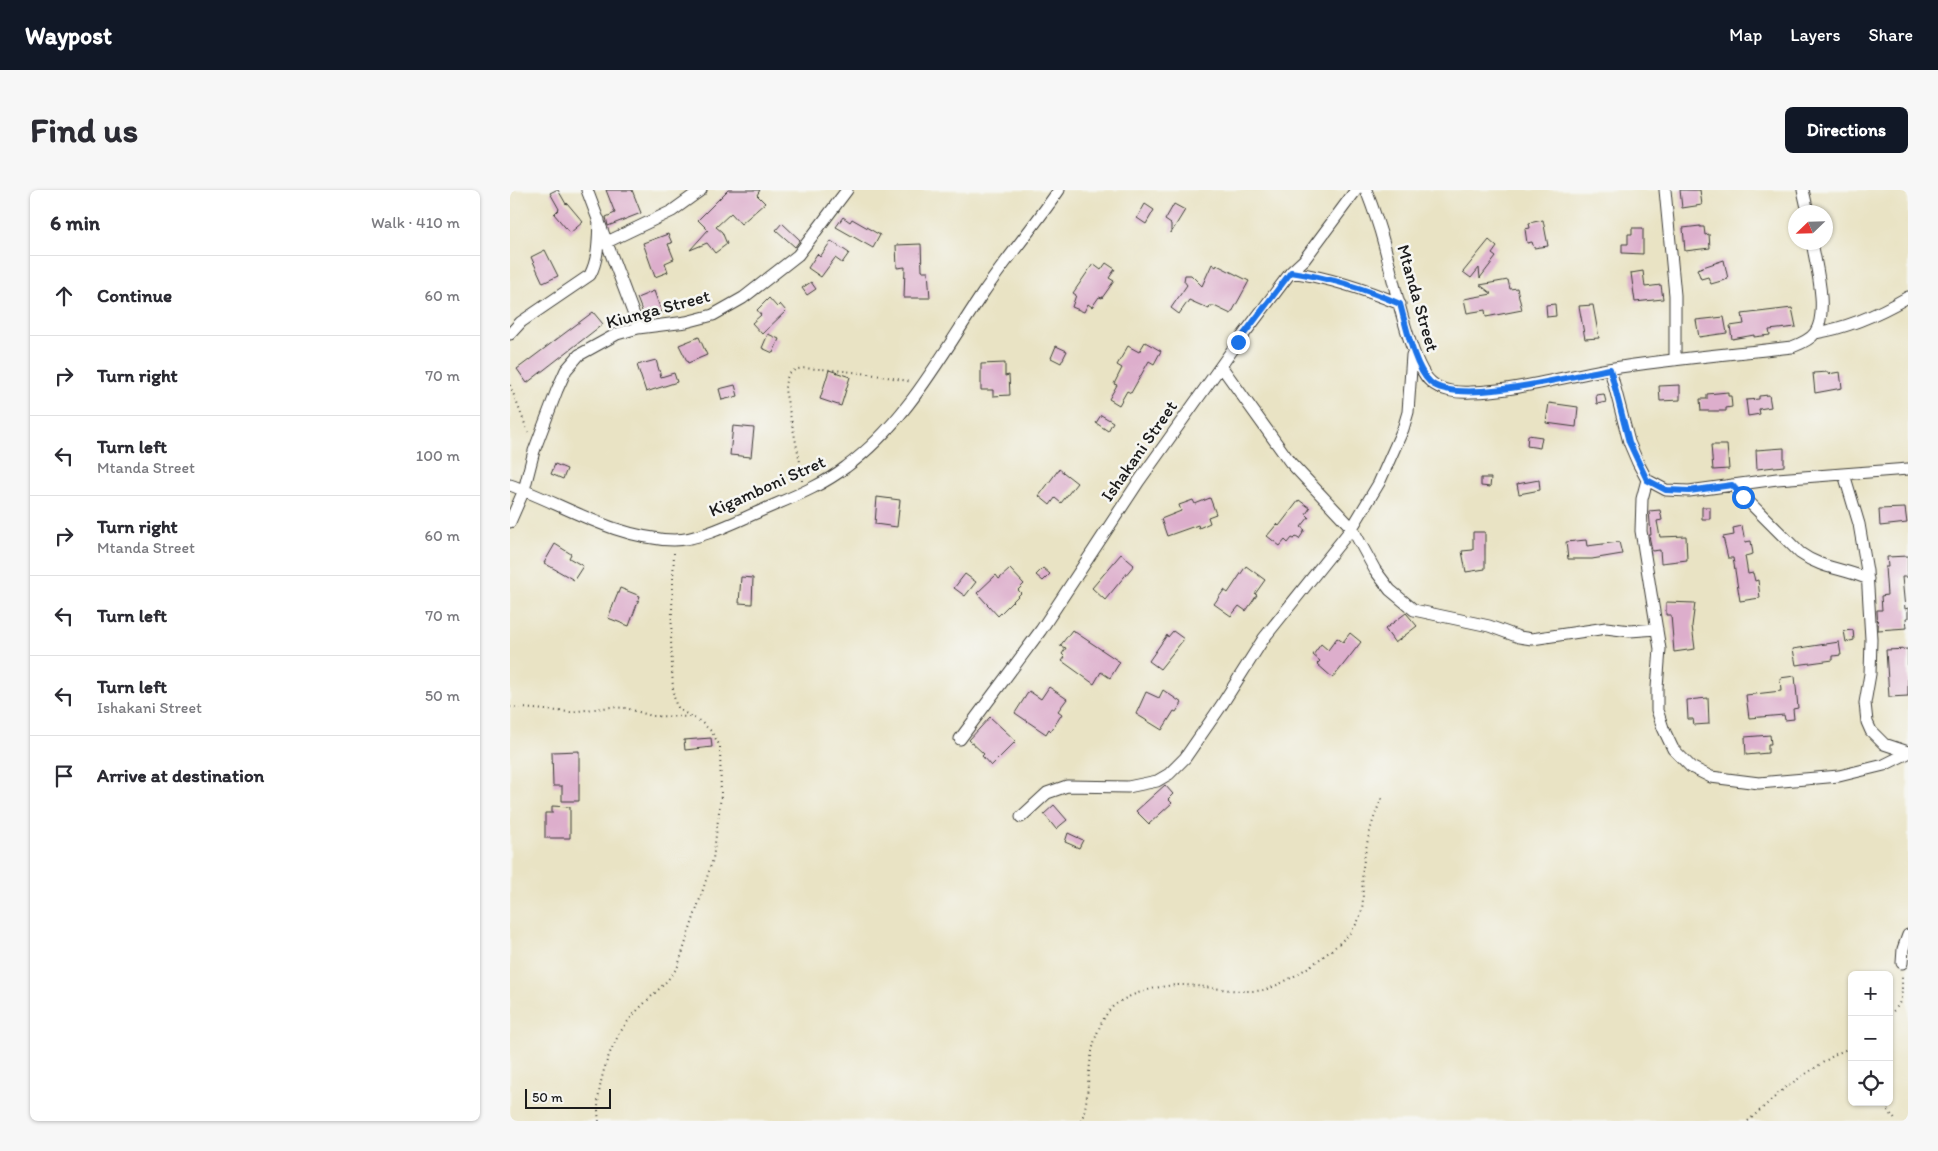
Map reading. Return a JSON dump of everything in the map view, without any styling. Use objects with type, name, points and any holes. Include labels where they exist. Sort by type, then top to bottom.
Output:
[{"type":"street","points":[[587,190],[637,323]]},
{"type":"street","points":[[607,242],[672,211],[702,190]]},
{"type":"street","name":"Kiunga Street","points":[[510,522],[524,490],[534,451],[566,370],[579,355],[618,334],[638,328],[686,322],[712,315],[743,298],[798,255],[847,190]]},
{"type":"street","name":"Kigamboni Stret","points":[[510,485],[605,524],[641,536],[675,540],[698,536],[802,494],[849,466],[890,426],[924,384],[984,292],[1059,190]]},
{"type":"street","name":"Ishakani Street","points":[[960,739],[1041,630],[1139,481],[1220,366],[1291,272],[1304,260],[1356,190]]},
{"type":"street","name":"Mtanda Street","points":[[1366,190],[1377,219],[1418,364],[1430,382],[1447,390],[1470,392],[1512,388],[1610,369],[1792,347],[1805,341],[1815,333]]},
{"type":"street","points":[[1665,190],[1675,295],[1675,360]]},
{"type":"street","points":[[1803,190],[1806,205]]},
{"type":"street","points":[[510,334],[522,322],[590,275],[594,267],[598,248],[599,220]]},
{"type":"street","points":[[1813,250],[1821,302],[1821,316],[1815,333],[1834,330],[1870,317],[1908,297]]},
{"type":"street","points":[[1291,272],[1340,282],[1400,304]]},
{"type":"street","points":[[1021,817],[1048,792],[1067,786],[1128,787],[1157,781],[1169,774],[1201,736],[1264,638],[1352,528],[1379,483],[1403,429],[1408,412],[1412,348]]},
{"type":"street","points":[[1220,366],[1290,462],[1352,528],[1375,570],[1390,590],[1414,610],[1489,626],[1519,637],[1532,639],[1587,630],[1619,628],[1630,631],[1657,629]]},
{"type":"street","points":[[1610,369],[1629,442],[1647,480],[1666,490],[1689,491],[1732,485],[1908,469]]},
{"type":"street","points":[[1844,474],[1861,530],[1868,579],[1871,639],[1870,674],[1866,703],[1867,722],[1871,730],[1884,744],[1908,752]]},
{"type":"street","points":[[1647,480],[1642,499],[1642,531],[1660,648],[1656,688],[1658,710],[1672,749],[1690,767],[1711,777],[1759,783],[1839,776],[1884,765],[1908,752]]},
{"type":"street","points":[[1732,485],[1807,559],[1816,564],[1844,570],[1868,579]]},
{"type":"street","points":[[1902,963],[1903,949],[1908,935]]},
{"type":"path","points":[[802,494],[800,462],[785,390],[785,382],[790,373],[800,369],[841,370],[889,376],[924,384]]},
{"type":"path","points":[[510,385],[523,416],[534,451]]},
{"type":"path","points":[[599,1121],[598,1097],[604,1071],[612,1049],[628,1021],[669,980],[678,966],[713,859],[721,796],[720,746],[711,731],[680,710],[676,705],[673,692],[671,640],[675,540]]},
{"type":"path","points":[[510,706],[570,712],[612,707],[626,708],[652,716],[693,717]]},
{"type":"path","points":[[1081,1121],[1087,1096],[1094,1038],[1109,1010],[1115,1005],[1142,991],[1182,984],[1228,990],[1262,990],[1277,986],[1301,973],[1353,930],[1363,910],[1363,868],[1375,812],[1382,798]]},
{"type":"path","points":[[1893,1012],[1901,1002],[1902,963]]},
{"type":"path","points":[[1748,1121],[1786,1087],[1836,1054],[1848,1049]]},
{"type":"path","points":[[1885,1106],[1896,1121]]},
{"type":"building","points":[[558,190],[566,204],[583,222],[570,233],[554,214],[559,209],[550,193]]},
{"type":"building","points":[[606,190],[632,190],[641,213],[608,226],[606,217],[615,213]]},
{"type":"building","points":[[728,190],[760,190],[757,195],[765,203],[741,224],[731,213],[716,227],[722,232],[727,244],[715,253],[707,243],[690,250],[708,230],[698,220]]},
{"type":"building","points":[[1680,190],[1700,190],[1702,205],[1682,208]]},
{"type":"building","points":[[1145,204],[1154,210],[1146,224],[1137,218]]},
{"type":"building","points":[[1174,204],[1185,210],[1171,233],[1171,224],[1165,220]]},
{"type":"building","points":[[843,217],[850,222],[852,219],[880,235],[873,248],[836,227]]},
{"type":"building","points":[[1543,220],[1548,246],[1534,248],[1532,242],[1527,243],[1525,229],[1530,228],[1529,223]]},
{"type":"building","points":[[782,223],[800,240],[795,247],[776,230]]},
{"type":"building","points":[[1704,227],[1705,235],[1709,234],[1710,248],[1685,251],[1683,228]]},
{"type":"building","points":[[1632,228],[1643,228],[1643,254],[1622,253],[1622,244],[1628,244],[1628,234],[1632,234]]},
{"type":"building","points":[[668,234],[672,243],[668,244],[674,259],[665,263],[668,272],[655,277],[643,243]]},
{"type":"building","points":[[1489,240],[1497,247],[1492,254],[1496,257],[1480,278],[1479,268],[1471,278],[1463,272]]},
{"type":"building","points":[[831,241],[849,253],[842,263],[835,258],[821,277],[808,268],[817,254],[820,257]]},
{"type":"building","points":[[921,244],[922,271],[928,271],[930,298],[904,298],[905,267],[897,268],[896,245]]},
{"type":"building","points":[[545,250],[558,276],[543,283],[531,257]]},
{"type":"building","points":[[1724,260],[1728,279],[1711,284],[1708,277],[1701,279],[1697,269]]},
{"type":"building","points":[[1106,263],[1115,269],[1109,278],[1114,281],[1102,298],[1099,297],[1092,307],[1088,304],[1084,312],[1072,307],[1076,295],[1073,293],[1093,264],[1101,270]]},
{"type":"building","points":[[1212,264],[1249,281],[1231,314],[1214,306],[1210,306],[1209,309],[1189,300],[1179,314],[1171,308],[1187,285],[1184,281],[1185,275],[1191,275],[1202,286]]},
{"type":"building","points":[[1643,271],[1645,287],[1661,285],[1663,299],[1635,302],[1631,273]]},
{"type":"building","points":[[1508,280],[1510,289],[1517,288],[1522,310],[1486,317],[1485,310],[1467,313],[1464,299],[1492,294],[1480,285]]},
{"type":"building","points":[[811,282],[816,289],[807,295],[802,288]]},
{"type":"building","points":[[654,291],[662,313],[654,316],[652,312],[644,316],[637,298]]},
{"type":"building","points":[[769,298],[777,307],[780,304],[786,311],[762,334],[752,323],[761,315],[757,310]]},
{"type":"building","points":[[1555,304],[1556,316],[1547,317],[1546,305]]},
{"type":"building","points":[[1593,305],[1599,338],[1585,339],[1579,306]]},
{"type":"building","points":[[1792,308],[1796,327],[1769,330],[1770,335],[1754,337],[1754,335],[1732,339],[1730,326],[1744,324],[1742,314]]},
{"type":"building","points":[[593,312],[603,324],[527,383],[517,369]]},
{"type":"building","points":[[1724,317],[1727,333],[1699,337],[1696,320]]},
{"type":"building","points":[[768,334],[779,339],[773,353],[762,348]]},
{"type":"building","points":[[699,337],[707,355],[688,363],[679,345]]},
{"type":"building","points":[[1145,342],[1161,351],[1154,364],[1149,361],[1131,393],[1127,391],[1119,405],[1109,399],[1117,385],[1114,384],[1122,368],[1117,365],[1128,346],[1139,352]]},
{"type":"building","points":[[1056,346],[1067,351],[1061,363],[1051,358]]},
{"type":"building","points":[[656,360],[661,377],[674,373],[677,382],[646,392],[637,365]]},
{"type":"building","points":[[1005,363],[1005,376],[1009,375],[1010,395],[993,396],[993,390],[981,390],[981,364]]},
{"type":"building","points":[[829,370],[850,377],[841,406],[820,399]]},
{"type":"building","points":[[1828,372],[1828,374],[1840,372],[1842,388],[1815,393],[1813,373]]},
{"type":"building","points":[[735,385],[738,396],[722,400],[719,389]]},
{"type":"building","points":[[1680,385],[1680,400],[1660,401],[1659,386]]},
{"type":"building","points":[[1728,392],[1728,396],[1731,396],[1732,407],[1726,408],[1726,411],[1701,411],[1700,399],[1707,399],[1707,394]]},
{"type":"building","points":[[1604,394],[1606,402],[1597,404],[1596,395]]},
{"type":"building","points":[[1769,395],[1771,407],[1759,409],[1760,414],[1748,416],[1746,400],[1759,399],[1759,396]]},
{"type":"building","points":[[1549,403],[1578,407],[1576,427],[1546,423]]},
{"type":"building","points":[[1101,415],[1113,422],[1108,431],[1096,423]]},
{"type":"building","points":[[733,426],[754,428],[751,457],[730,455]]},
{"type":"building","points":[[1528,435],[1542,437],[1540,448],[1527,446]]},
{"type":"building","points":[[1711,445],[1727,445],[1729,469],[1713,470]]},
{"type":"building","points":[[1784,448],[1784,466],[1757,469],[1756,450]]},
{"type":"building","points":[[555,464],[567,469],[563,479],[551,474]]},
{"type":"building","points":[[1059,469],[1077,483],[1061,503],[1055,498],[1050,505],[1039,496]]},
{"type":"building","points":[[1481,478],[1491,478],[1490,487],[1481,486]]},
{"type":"building","points":[[1539,480],[1540,490],[1519,494],[1517,484]]},
{"type":"building","points":[[877,497],[900,500],[897,527],[875,524]]},
{"type":"building","points":[[1210,498],[1216,514],[1208,517],[1210,523],[1199,528],[1198,525],[1167,536],[1161,519],[1181,511],[1179,505],[1193,500],[1195,504]]},
{"type":"building","points":[[1299,500],[1310,508],[1306,514],[1309,517],[1301,527],[1305,530],[1299,539],[1296,537],[1292,538],[1288,543],[1285,540],[1280,546],[1267,536],[1277,524],[1279,526]]},
{"type":"building","points":[[1702,507],[1710,507],[1710,519],[1702,519]]},
{"type":"building","points":[[1905,508],[1907,523],[1880,526],[1879,509]]},
{"type":"building","points":[[1660,510],[1662,520],[1657,521],[1660,537],[1686,536],[1687,560],[1661,563],[1660,550],[1652,551],[1649,535],[1651,535],[1649,511]]},
{"type":"building","points":[[1742,526],[1745,542],[1751,541],[1753,554],[1745,556],[1748,574],[1753,573],[1755,581],[1758,580],[1760,598],[1740,601],[1733,558],[1728,558],[1723,537],[1734,535],[1733,528]]},
{"type":"building","points":[[1473,532],[1485,532],[1485,569],[1466,572],[1462,551],[1473,550]]},
{"type":"building","points":[[1586,540],[1587,546],[1619,542],[1622,554],[1592,559],[1568,559],[1566,542]]},
{"type":"building","points":[[555,544],[571,554],[569,558],[583,566],[574,580],[544,563]]},
{"type":"building","points":[[1121,554],[1134,565],[1105,600],[1092,588]]},
{"type":"building","points":[[1908,556],[1908,577],[1902,577],[1905,609],[1908,608],[1907,628],[1878,630],[1877,610],[1882,610],[1881,596],[1887,595],[1885,567],[1888,567],[1887,557]]},
{"type":"building","points":[[1246,566],[1265,580],[1246,611],[1239,606],[1231,616],[1214,604],[1224,590],[1228,593]]},
{"type":"building","points":[[1043,568],[1050,574],[1043,581],[1036,575]]},
{"type":"building","points":[[1010,569],[1024,584],[1018,590],[1021,593],[998,616],[977,593],[996,575],[999,579]]},
{"type":"building","points":[[965,574],[976,582],[965,596],[954,588]]},
{"type":"building","points":[[741,577],[753,578],[752,604],[739,603]]},
{"type":"building","points":[[620,588],[640,596],[629,626],[608,618]]},
{"type":"building","points":[[1666,602],[1695,603],[1692,626],[1695,649],[1674,652],[1671,615],[1666,615]]},
{"type":"building","points":[[1406,613],[1417,626],[1395,643],[1385,629]]},
{"type":"building","points":[[1072,630],[1120,662],[1110,678],[1101,672],[1094,684],[1062,661],[1065,657],[1062,654],[1066,648],[1060,646]]},
{"type":"building","points":[[1853,630],[1854,640],[1846,642],[1844,631]]},
{"type":"building","points":[[1173,631],[1184,639],[1160,669],[1149,661],[1167,635],[1168,637]]},
{"type":"building","points":[[1350,633],[1361,642],[1333,678],[1317,664],[1320,661],[1313,655],[1321,644],[1328,650],[1337,638],[1343,642]]},
{"type":"building","points":[[1839,642],[1841,655],[1833,656],[1833,660],[1796,665],[1793,649]]},
{"type":"building","points":[[1908,649],[1908,696],[1889,697],[1886,650]]},
{"type":"building","points":[[1795,676],[1798,708],[1793,709],[1794,719],[1785,720],[1784,715],[1749,718],[1746,695],[1781,691],[1780,678]]},
{"type":"building","points":[[1049,687],[1067,699],[1058,711],[1062,714],[1051,731],[1049,729],[1046,734],[1015,713],[1029,691],[1041,699]]},
{"type":"building","points":[[1163,690],[1182,703],[1176,712],[1174,711],[1162,730],[1136,714],[1146,692],[1159,698]]},
{"type":"building","points":[[1708,698],[1709,724],[1694,725],[1693,719],[1688,719],[1687,700]]},
{"type":"building","points":[[990,717],[1016,741],[991,766],[982,756],[984,754],[969,740]]},
{"type":"building","points":[[1770,735],[1771,744],[1768,744],[1768,753],[1746,755],[1745,737]]},
{"type":"building","points":[[711,738],[712,747],[685,750],[684,740]]},
{"type":"building","points":[[579,751],[579,801],[562,801],[562,786],[553,786],[552,752]]},
{"type":"building","points":[[1165,785],[1173,794],[1168,799],[1172,803],[1149,824],[1136,811]]},
{"type":"building","points":[[1054,805],[1067,820],[1056,829],[1044,814]]},
{"type":"building","points":[[552,806],[570,807],[570,838],[545,838],[545,813],[552,813]]},
{"type":"building","points":[[1068,833],[1083,840],[1079,848],[1065,842]]},
{"type":"route","points":[[1238,342],[1291,272],[1320,276],[1340,282],[1400,304],[1418,364],[1430,382],[1447,390],[1470,392],[1512,388],[1610,369],[1629,442],[1647,480],[1666,490],[1689,491],[1732,485],[1743,497]]}]
